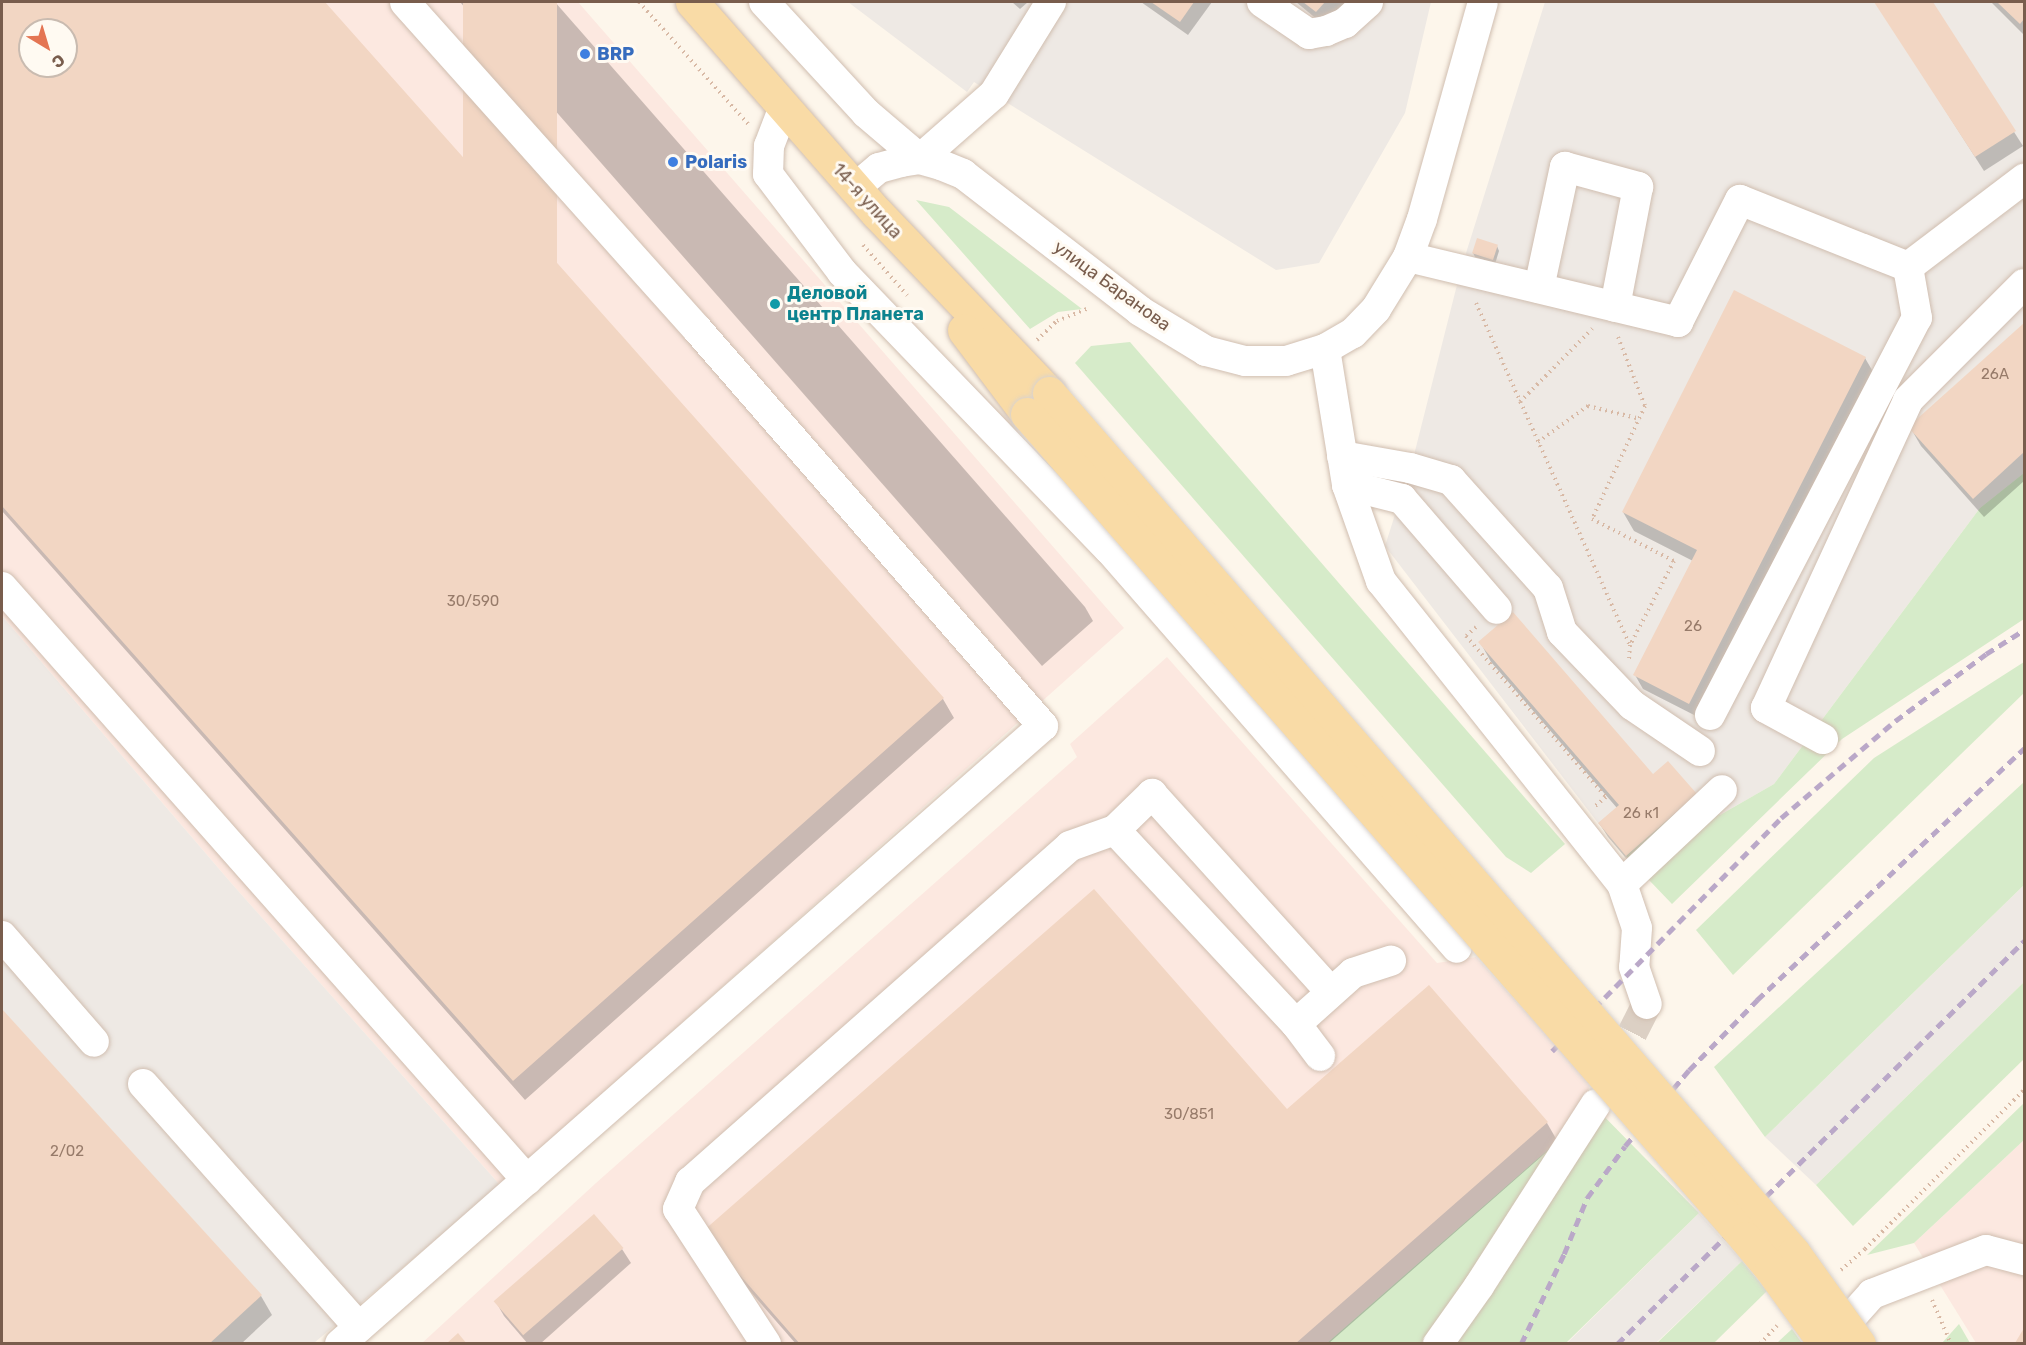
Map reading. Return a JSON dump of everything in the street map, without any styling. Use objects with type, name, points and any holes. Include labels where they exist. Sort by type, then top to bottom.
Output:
[{"type":"main road","name":"14-я улица","points":[[692,2],[877,213],[1038,404]]},
{"type":"main road","points":[[1038,404],[1771,1269],[1826,1344]]},
{"type":"main road","points":[[1038,404],[1794,1253],[1859,1344]]},
{"type":"street","points":[[143,1084],[350,1335],[1043,726],[705,338],[405,2]]},
{"type":"street","points":[[764,2],[866,112],[920,159]]},
{"type":"street","points":[[855,188],[879,168],[920,159],[994,94],[1051,2]]},
{"type":"street","points":[[1262,2],[1309,34],[1326,31],[1345,23],[1368,2]]},
{"type":"street","name":"улица Баранова","points":[[920,159],[963,174],[1140,311],[1206,351],[1245,362],[1286,361],[1325,349],[1353,333],[1376,309],[1408,257],[1422,219],[1483,2]]},
{"type":"street","points":[[784,107],[769,146],[768,174],[842,272],[1109,549],[1457,948]]},
{"type":"street","points":[[1539,288],[1565,167],[1638,187],[1614,319]]},
{"type":"street","points":[[1908,267],[2025,178]]},
{"type":"street","points":[[1408,257],[1539,288],[1614,319],[1678,322],[1740,200],[1908,267]]},
{"type":"street","points":[[1710,715],[1917,318],[1908,267]]},
{"type":"street","points":[[1823,739],[1766,708],[1908,400],[2025,284]]},
{"type":"street","points":[[1325,349],[1347,484],[1381,580],[1622,884],[1637,928],[1635,967],[1647,1004]]},
{"type":"street","points":[[1342,456],[1410,468],[1451,480],[1548,588],[1562,632],[1632,705],[1700,752]]},
{"type":"street","points":[[1347,484],[1402,499],[1497,609]]},
{"type":"street","points":[[2,587],[527,1180]]},
{"type":"street","points":[[1622,884],[1722,790]]},
{"type":"street","points":[[766,1344],[678,1209],[690,1182],[1070,846],[1115,830],[1152,794],[1331,992]]},
{"type":"street","points":[[1115,830],[1296,1024],[1320,1056]]},
{"type":"street","points":[[2,936],[94,1042]]},
{"type":"street","points":[[1296,1024],[1353,973],[1391,961]]},
{"type":"street","points":[[1438,1344],[1479,1286],[1596,1104]]},
{"type":"street","points":[[1826,1344],[1872,1294],[1986,1250],[2025,1260]]},
{"type":"path","points":[[1481,273],[1473,297],[1630,645],[1630,670]]},
{"type":"path","points":[[1032,344],[1057,321],[1096,306]]},
{"type":"path","points":[[1614,319],[1619,339],[1645,406],[1592,519],[1674,561],[1630,645]]},
{"type":"path","points":[[1520,402],[1595,326],[1584,323]]},
{"type":"path","points":[[1538,442],[1588,406],[1640,418]]},
{"type":"path","points":[[1497,609],[1466,636],[1605,797],[1575,824]]},
{"type":"path","points":[[1865,1250],[2025,1090]]},
{"type":"path","points":[[1920,1276],[1951,1344]]},
{"type":"path","points":[[1760,1344],[1782,1321]]},
{"type":"shaded area","points":[[2,2],[578,2],[1124,628],[500,1185],[232,884],[2,616]]},
{"type":"shaded area","points":[[848,2],[1431,2],[1405,113],[1319,263],[1276,270],[974,82],[967,92]]},
{"type":"shaded area","points":[[1545,2],[2024,2],[2024,473],[1980,508],[1774,784],[1720,815],[1626,856],[1598,823],[1385,546],[1414,455],[1461,269]]},
{"type":"shaded area","points":[[2,616],[232,884],[500,1185],[314,1343],[2,1343]]},
{"type":"shaded area","points":[[1167,657],[1437,963],[1476,957],[1591,1084],[1567,1133],[1327,1343],[421,1344],[596,1183],[1077,757],[1070,744]]},
{"type":"shaded area","points":[[2024,885],[2024,982],[1816,1185],[1765,1137]]},
{"type":"shaded area","points":[[2024,1140],[2024,1343],[1976,1343],[1914,1243]]},
{"type":"shaded area","points":[[1699,1213],[1742,1261],[1656,1343],[1566,1344]]},
{"type":"green space","points":[[916,200],[949,207],[1082,309],[1058,312],[1030,329]]},
{"type":"green space","points":[[1130,342],[1565,844],[1531,873],[1506,857],[1075,363],[1091,346]]},
{"type":"green space","points":[[2024,473],[2024,619],[1842,739],[1672,904],[1626,856],[1697,794],[1720,815],[1774,784],[1980,508]]},
{"type":"green space","points":[[2024,662],[2024,693],[1733,975],[1696,930],[1874,758]]},
{"type":"green space","points":[[2024,782],[2024,885],[1765,1137],[1714,1067]]},
{"type":"green space","points":[[2024,982],[2024,1059],[1853,1226],[1816,1185]]},
{"type":"green space","points":[[1585,1097],[1699,1213],[1566,1343],[1326,1344],[1567,1133]]},
{"type":"green space","points":[[2024,1103],[2024,1140],[1914,1243],[1867,1255]]},
{"type":"green space","points":[[1742,1261],[1767,1291],[1714,1343],[1656,1344]]},
{"type":"green space","points":[[1959,1324],[1970,1343],[1942,1343]]},
{"type":"green space","points":[[1792,1329],[1802,1343],[1777,1343]]},
{"type":"building","points":[[2,2],[325,2],[944,698],[513,1081],[2,506]]},
{"type":"building","points":[[463,2],[557,2],[557,867],[463,867]]},
{"type":"building","points":[[1151,2],[1194,2],[1180,22]]},
{"type":"building","points":[[1303,2],[1325,2],[1316,12]]},
{"type":"building","points":[[1874,2],[1933,2],[2016,131],[1975,157]]},
{"type":"building","points":[[1997,2],[2024,2],[2024,19],[2020,24]]},
{"type":"building","points":[[1477,238],[1498,245],[1493,260],[1472,253]]},
{"type":"building","points":[[1734,290],[1866,357],[1689,704],[1633,675],[1697,550],[1622,512]]},
{"type":"building","points":[[2024,323],[2024,452],[1973,499],[1908,427]]},
{"type":"building","points":[[1513,612],[1653,774],[1668,761],[1697,794],[1626,856],[1598,823],[1619,805],[1478,642]]},
{"type":"building","points":[[1094,889],[1287,1109],[1429,985],[1548,1122],[1295,1344],[800,1344],[702,1232]]},
{"type":"building","points":[[2,1009],[262,1295],[209,1344],[2,1344]]},
{"type":"building","points":[[594,1214],[624,1248],[523,1335],[494,1301]]},
{"type":"building","points":[[2024,1328],[2024,1344],[2016,1344],[2015,1343]]},
{"type":"building","points":[[458,1333],[467,1344],[446,1344]]},
{"type":"tunnel","points":[[1612,1073],[1647,1004]]},
{"type":"railway","points":[[1552,1051],[1781,818],[1895,721],[1986,654],[2024,630]]},
{"type":"railway","points":[[1521,1344],[1564,1254],[1587,1198],[1625,1146],[1689,1070],[1757,1000],[2024,748]]},
{"type":"railway","points":[[1617,1344],[2024,941]]},
{"type":"place","name":"BRP","points":[[585,54]]},
{"type":"place","name":"Polaris","points":[[673,162]]},
{"type":"place","name":"Деловой центр Планета","points":[[775,304]]}]
